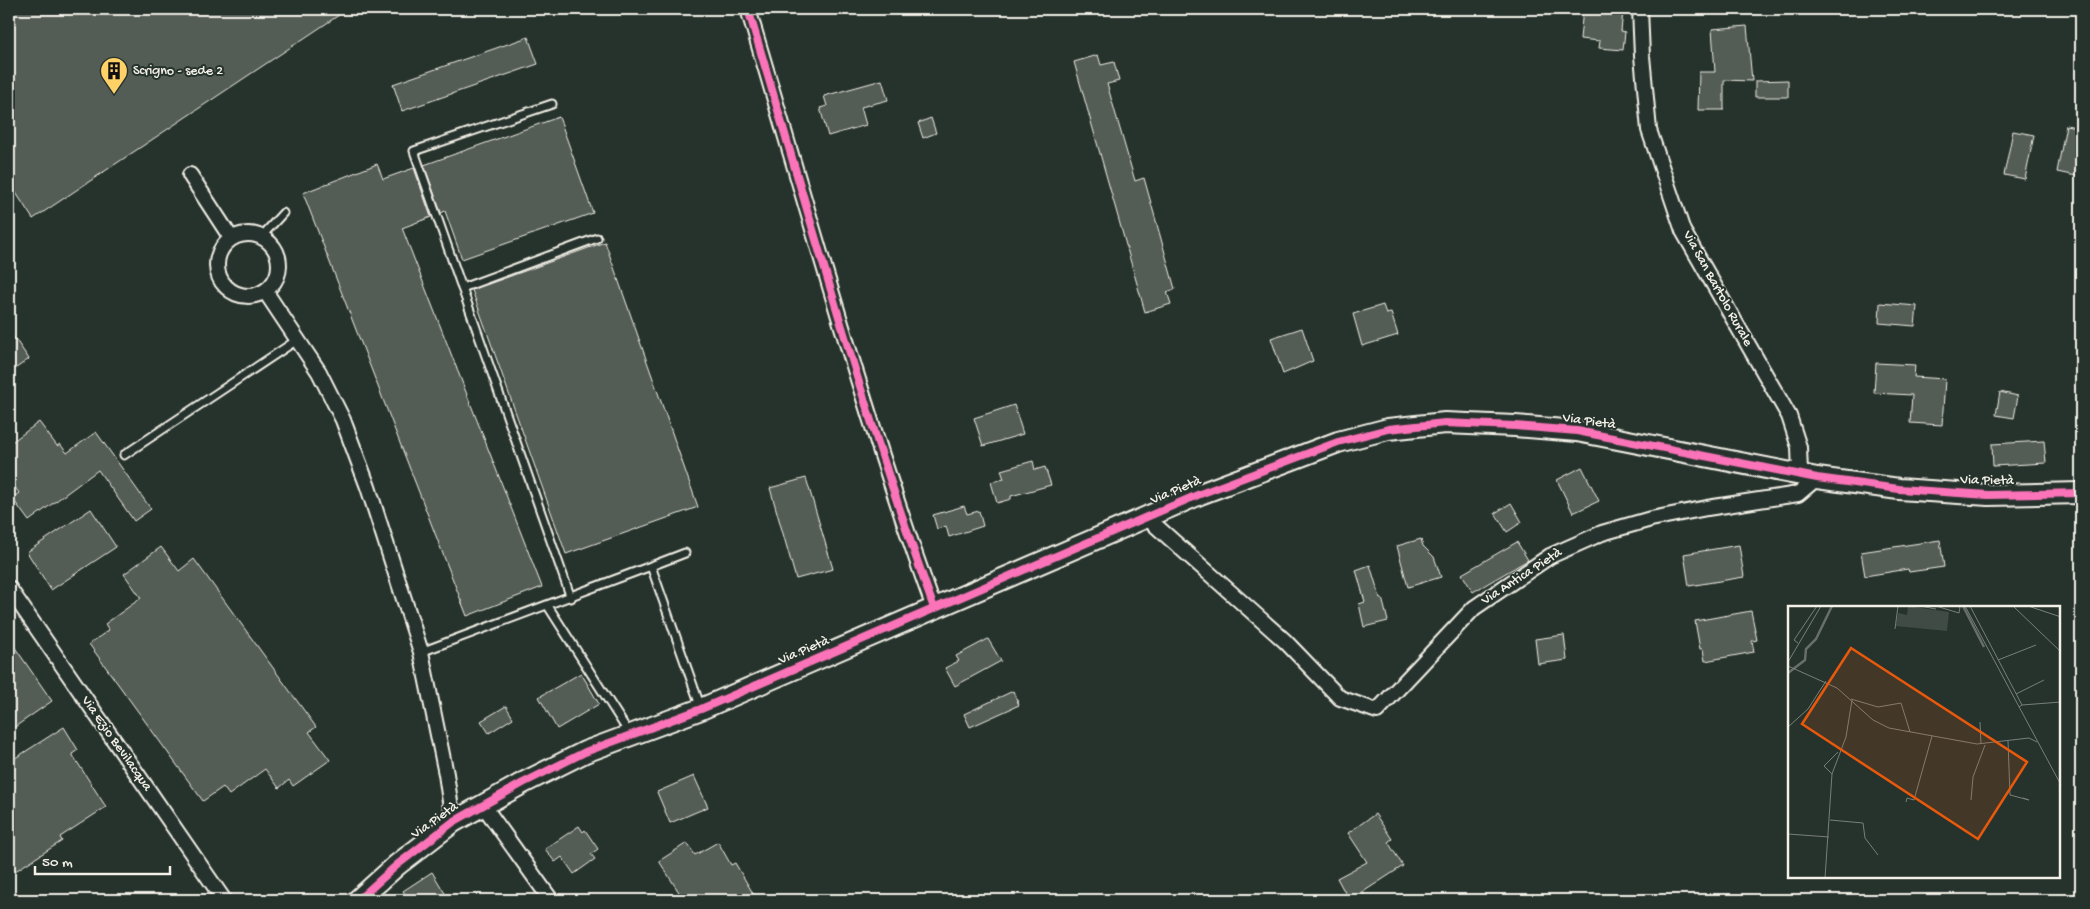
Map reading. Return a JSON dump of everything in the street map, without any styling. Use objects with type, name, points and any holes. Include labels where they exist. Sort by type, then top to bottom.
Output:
[{"type":"street","points":[[748,9],[829,283],[910,542],[934,608]]},
{"type":"street","name":"Via San Bartolo Rurale","points":[[1640,9],[1649,130],[1683,231],[1789,416],[1809,475]]},
{"type":"street","points":[[190,175],[232,238]]},
{"type":"street","points":[[241,234],[262,236],[275,249],[279,267],[277,276],[265,291],[256,295],[236,294],[221,282],[216,262],[218,252],[224,244],[241,234]]},
{"type":"street","points":[[265,291],[319,372],[343,420],[379,520],[421,652],[446,774],[453,822]]},
{"type":"street","name":"Via Pietà","points":[[358,900],[397,865],[453,822],[523,782],[585,752],[701,709],[1200,494],[1338,442],[1388,429],[1445,424],[1515,426],[1577,431],[1809,475],[1899,489],[1988,495],[2081,493]]},
{"type":"street","name":"Via Antica Pietà","points":[[1146,517],[1284,641],[1340,698],[1377,710],[1474,608],[1550,556],[1602,532],[1651,519],[1798,494],[1809,475]]},
{"type":"street","name":"Via Ezio Bevilacqua","points":[[9,588],[224,900]]},
{"type":"street","points":[[483,805],[551,900]]},
{"type":"lane","points":[[552,104],[414,151],[571,598]]},
{"type":"lane","points":[[262,236],[283,213]]},
{"type":"lane","points":[[462,288],[597,238]]},
{"type":"lane","points":[[124,455],[297,340]]},
{"type":"lane","points":[[421,652],[571,598],[686,552]]},
{"type":"lane","points":[[651,566],[701,709]]},
{"type":"lane","points":[[548,606],[630,735]]},
{"type":"building","name":"Scrigno - sede 2","points":[[9,9],[348,9],[33,219],[9,182]]},
{"type":"building","points":[[1583,9],[1623,11],[1621,31],[1625,32],[1623,50],[1599,48],[1600,41],[1580,39]]},
{"type":"building","points":[[1747,26],[1752,81],[1724,80],[1724,110],[1698,110],[1699,72],[1715,72],[1712,29]]},
{"type":"building","points":[[528,37],[538,64],[402,111],[393,84]]},
{"type":"building","points":[[1098,55],[1101,65],[1114,62],[1119,81],[1107,84],[1135,181],[1144,178],[1175,289],[1167,292],[1171,304],[1145,312],[1074,62]]},
{"type":"building","points":[[882,80],[888,100],[861,107],[866,125],[828,136],[820,108],[827,106],[824,96]]},
{"type":"building","points":[[1788,80],[1788,97],[1755,97],[1755,81]]},
{"type":"building","points":[[559,117],[593,213],[462,259],[445,211],[441,213],[424,165]]},
{"type":"building","points":[[931,118],[936,133],[923,138],[918,123]]},
{"type":"building","points":[[2066,125],[2081,128],[2081,177],[2057,172]]},
{"type":"building","points":[[2013,131],[2034,135],[2025,179],[2004,175]]},
{"type":"building","points":[[377,164],[383,179],[414,168],[431,217],[402,228],[542,587],[467,616],[303,193]]},
{"type":"building","points":[[605,242],[698,507],[566,554],[472,290]]},
{"type":"building","points":[[1880,303],[1917,306],[1915,326],[1879,323]]},
{"type":"building","points":[[1383,305],[1386,314],[1391,313],[1398,335],[1362,346],[1353,314]]},
{"type":"building","points":[[1302,328],[1313,361],[1283,374],[1271,338]]},
{"type":"building","points":[[9,330],[29,359],[9,373]]},
{"type":"building","points":[[1876,363],[1915,365],[1914,377],[1945,379],[1942,425],[1910,423],[1912,395],[1874,393]]},
{"type":"building","points":[[2000,392],[2018,396],[2014,418],[1996,415]]},
{"type":"building","points":[[1014,405],[1023,434],[983,446],[974,418]]},
{"type":"building","points":[[39,422],[57,446],[60,444],[67,453],[96,432],[151,509],[134,521],[98,470],[29,521],[12,498],[19,493],[9,479],[9,444]]},
{"type":"building","points":[[2044,441],[2046,463],[1993,466],[1992,444]]},
{"type":"building","points":[[1033,461],[1035,470],[1045,467],[1051,485],[1011,496],[1011,499],[997,503],[991,482],[1004,479],[1001,470]]},
{"type":"building","points":[[1582,467],[1599,501],[1573,513],[1557,480]]},
{"type":"building","points":[[806,478],[833,569],[796,579],[770,488]]},
{"type":"building","points":[[1511,503],[1522,522],[1507,532],[1495,513]]},
{"type":"building","points":[[964,506],[967,514],[979,511],[983,526],[949,537],[946,526],[937,529],[933,515]]},
{"type":"building","points":[[91,509],[116,547],[51,590],[27,552]]},
{"type":"building","points":[[1421,539],[1423,546],[1434,557],[1441,577],[1408,587],[1397,546]]},
{"type":"building","points":[[1940,540],[1944,567],[1909,572],[1908,569],[1865,576],[1861,552]]},
{"type":"building","points":[[1517,542],[1528,560],[1473,592],[1462,574]]},
{"type":"building","points":[[1739,545],[1744,577],[1689,586],[1684,554]]},
{"type":"building","points":[[161,547],[179,571],[194,559],[316,727],[309,732],[330,760],[293,786],[289,780],[279,788],[265,769],[229,795],[223,787],[203,801],[89,644],[109,630],[105,624],[141,598],[124,574]]},
{"type":"building","points":[[1370,565],[1388,621],[1364,627],[1359,604],[1365,602],[1356,570]]},
{"type":"building","points":[[1751,611],[1757,640],[1752,641],[1754,652],[1705,661],[1703,649],[1700,649],[1695,621]]},
{"type":"building","points":[[1564,635],[1567,660],[1538,664],[1535,639]]},
{"type":"building","points":[[9,639],[52,701],[9,731]]},
{"type":"building","points":[[988,639],[1001,661],[955,686],[945,668],[959,661],[956,656]]},
{"type":"building","points":[[581,673],[599,704],[557,729],[539,697]]},
{"type":"building","points":[[1013,691],[1019,705],[970,727],[964,714]]},
{"type":"building","points":[[506,706],[513,718],[489,733],[481,721]]},
{"type":"building","points":[[64,727],[78,750],[72,754],[106,807],[60,837],[62,841],[9,875],[9,762]]},
{"type":"building","points":[[694,776],[708,807],[670,823],[657,792]]},
{"type":"building","points":[[1375,814],[1392,839],[1388,842],[1403,866],[1363,892],[1367,900],[1349,900],[1337,878],[1367,862],[1348,833]]},
{"type":"building","points":[[579,826],[583,832],[585,830],[598,849],[591,854],[595,859],[574,874],[562,857],[555,862],[545,849]]},
{"type":"building","points":[[718,842],[731,865],[735,863],[754,895],[745,900],[684,900],[659,861],[687,843],[695,855]]},
{"type":"building","points":[[432,872],[449,900],[409,900],[403,891]]},
{"type":"cycle path","points":[[748,9],[814,235],[883,460],[934,608]]},
{"type":"cycle path","points":[[358,900],[397,865],[453,822],[523,783],[585,752],[701,709],[1200,494],[1338,442],[1388,429],[1445,423],[1577,431],[1817,478],[1899,489],[1988,495],[2081,493]]},
{"type":"place","name":"Scrigno - sede 2","points":[[114,95]]}]
